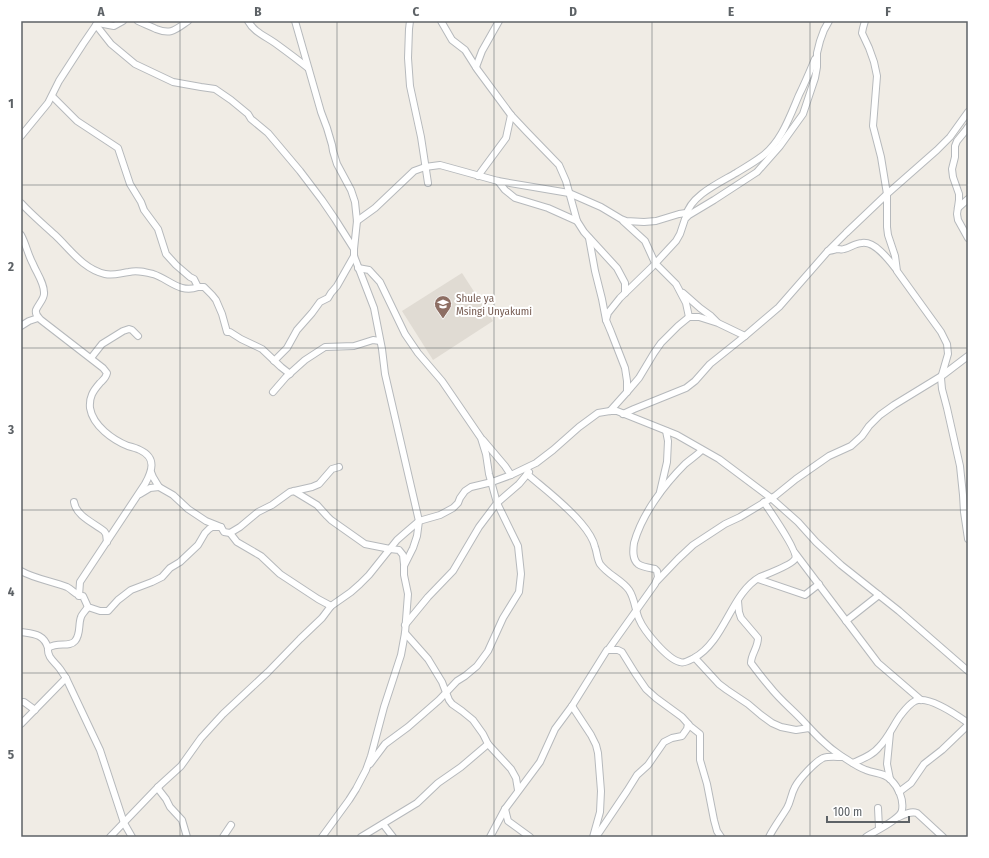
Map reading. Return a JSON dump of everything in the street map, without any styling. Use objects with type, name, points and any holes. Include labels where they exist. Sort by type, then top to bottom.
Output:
[{"type":"street","points":[[98,23],[114,26],[123,21]]},
{"type":"street","points":[[138,21],[166,32],[174,30],[188,21]]},
{"type":"street","points":[[248,21],[254,30],[308,68]]},
{"type":"street","points":[[274,361],[287,348],[297,330],[320,302],[328,298],[337,286],[354,252],[357,221],[355,202],[351,190],[337,164],[295,21]]},
{"type":"street","points":[[410,21],[408,52],[410,86],[428,183]]},
{"type":"street","points":[[441,21],[452,40],[479,58]]},
{"type":"street","points":[[476,67],[479,58],[499,21]]},
{"type":"street","points":[[606,320],[608,313],[625,293],[676,240],[680,234],[690,206],[704,192],[760,157],[771,148],[786,125],[817,54],[824,30],[829,21]]},
{"type":"street","points":[[865,21],[862,32],[874,62],[877,76],[873,126],[881,157],[887,194],[887,227],[889,240],[895,256],[897,271]]},
{"type":"street","points":[[21,136],[48,103],[70,64],[98,23]]},
{"type":"street","points":[[98,23],[111,44],[135,64],[172,82],[214,89],[231,100],[248,114],[251,119],[268,133],[300,171],[335,219],[354,252],[358,268],[374,308],[385,374],[419,522],[413,548],[404,566]]},
{"type":"street","points":[[461,46],[511,115],[557,162],[562,172],[577,222]]},
{"type":"street","points":[[621,219],[634,222],[644,222],[679,214],[686,216],[757,172],[780,146],[803,114],[815,78],[817,54]]},
{"type":"street","points":[[52,96],[77,121],[118,148],[130,184],[144,210],[158,229],[166,254],[173,262],[194,279],[198,287]]},
{"type":"street","points":[[623,414],[686,388],[695,381],[710,364],[779,307],[828,251],[887,194],[937,150],[950,137],[968,113]]},
{"type":"street","points":[[478,176],[506,138],[511,115]]},
{"type":"street","points":[[968,126],[955,146],[955,157],[952,169],[959,194],[957,214],[958,220],[968,238]]},
{"type":"street","points":[[424,158],[433,164],[498,181],[569,193],[601,207],[621,219],[646,241],[655,263],[674,280],[679,288],[686,302],[689,317]]},
{"type":"street","points":[[357,221],[375,208],[414,171],[425,167],[440,165]]},
{"type":"street","points":[[498,181],[505,190],[515,198],[548,208],[577,222],[616,268],[625,283],[625,293]]},
{"type":"street","points":[[958,208],[968,198]]},
{"type":"street","points":[[21,203],[70,251],[93,269],[114,275],[136,271],[143,272],[159,276],[182,288],[193,289],[204,287],[212,294],[219,307],[227,332],[230,332],[241,339],[260,347],[290,374]]},
{"type":"street","points":[[21,235],[32,264],[39,276],[44,292],[35,313],[38,318],[91,358],[107,373],[105,379],[97,386],[91,396],[90,408],[94,418],[100,427],[114,439],[147,455],[152,464],[151,472],[145,484],[80,582],[68,588]]},
{"type":"street","points":[[589,236],[606,320],[625,368],[627,392]]},
{"type":"street","points":[[828,251],[844,249],[865,242],[869,243],[883,253],[941,332],[947,344],[948,354],[941,378],[942,389],[960,466],[968,539]]},
{"type":"street","points":[[358,268],[370,270],[380,282],[405,334],[418,353],[442,381],[481,438],[512,475]]},
{"type":"street","points":[[679,288],[718,323]]},
{"type":"street","points":[[610,411],[639,378],[661,343],[689,317],[699,317],[718,323],[744,336]]},
{"type":"street","points":[[21,326],[38,318]]},
{"type":"street","points":[[91,358],[102,344],[123,331],[129,329],[138,336]]},
{"type":"street","points":[[273,392],[305,360],[325,347],[354,346],[373,340],[380,341]]},
{"type":"street","points":[[490,837],[505,809],[540,762],[555,729],[572,706],[607,650],[637,611],[657,580],[694,545],[725,524],[740,517],[775,496],[828,456],[846,449],[865,433],[873,421],[880,415],[943,375],[968,356]]},
{"type":"street","points":[[110,837],[158,787],[181,766],[201,738],[223,714],[322,618],[331,606],[352,592],[369,575],[397,540],[419,522],[440,515],[453,508],[458,503],[465,491],[470,487],[492,482],[512,475],[536,463],[598,413],[610,411],[623,414],[677,435],[719,459],[771,498],[798,522],[816,542],[841,565],[899,610],[968,671]]},
{"type":"street","points":[[659,494],[667,462],[668,442],[666,431]]},
{"type":"street","points":[[322,837],[349,800],[379,750],[439,700],[456,681],[477,666],[488,651],[503,618],[519,592],[521,574],[518,546],[497,503],[481,438]]},
{"type":"street","points":[[657,580],[657,571],[655,569],[638,564],[633,556],[636,536],[640,524],[659,494],[686,463],[702,450]]},
{"type":"street","points":[[405,625],[453,570],[479,527],[497,503],[519,484],[536,463]]},
{"type":"street","points":[[151,472],[159,488],[173,496],[206,521],[221,527],[224,532],[230,533],[258,512],[272,505],[290,492],[316,486],[332,469],[339,467]]},
{"type":"street","points":[[527,474],[565,506],[582,524],[593,540],[599,563],[605,571],[629,590],[639,620],[645,630],[659,647],[679,662],[684,663],[703,652],[712,642],[744,592],[752,583],[795,560],[795,553]]},
{"type":"street","points":[[138,495],[150,488],[159,488]]},
{"type":"street","points":[[294,491],[317,504],[331,520],[362,543],[399,550],[404,555],[404,575],[408,594],[405,633],[401,656],[384,707],[366,770]]},
{"type":"street","points":[[74,502],[76,509],[83,516],[104,531],[107,542]]},
{"type":"street","points":[[764,502],[795,553],[878,663],[922,700]]},
{"type":"street","points":[[417,536],[429,519]]},
{"type":"street","points":[[21,571],[68,588],[79,596],[83,596],[88,607],[100,611],[108,611],[118,600],[131,590],[162,577],[170,568],[180,562],[198,545],[209,529],[212,527],[221,527]]},
{"type":"street","points":[[230,533],[237,542],[261,556],[280,574],[331,606]]},
{"type":"street","points":[[758,579],[805,595],[818,584]]},
{"type":"street","points":[[79,596],[80,582]]},
{"type":"street","points":[[846,621],[879,595]]},
{"type":"street","points":[[738,601],[741,618],[758,638],[751,663],[769,687],[818,738],[862,769],[873,773],[882,774],[890,779],[900,792],[901,796],[902,810],[898,817]]},
{"type":"street","points":[[48,648],[54,645],[71,644],[76,641],[79,634],[81,618],[88,607]]},
{"type":"street","points":[[21,632],[40,636],[46,642],[50,658],[66,678],[100,750],[124,823],[131,835]]},
{"type":"street","points":[[405,633],[428,659],[440,678],[452,704],[473,720],[484,734],[488,744],[511,769],[516,778],[518,790]]},
{"type":"street","points":[[608,650],[618,650],[622,652],[646,689],[699,733],[700,760],[707,784],[714,820],[721,837]]},
{"type":"street","points":[[695,658],[719,684],[751,706],[772,723],[796,730],[809,728]]},
{"type":"street","points":[[21,724],[66,678]]},
{"type":"street","points":[[439,700],[450,701]]},
{"type":"street","points":[[853,763],[875,752],[879,748],[900,716],[914,702],[922,700],[929,701],[960,717],[968,724],[942,750],[924,764],[911,783],[900,792]]},
{"type":"street","points":[[21,702],[24,702],[35,710]]},
{"type":"street","points":[[572,706],[591,735],[598,753],[601,791],[600,812],[594,837]]},
{"type":"street","points":[[594,837],[637,775],[648,765],[664,742],[672,738],[682,736],[688,724]]},
{"type":"street","points":[[890,733],[887,764],[890,779]]},
{"type":"street","points":[[361,837],[417,804],[438,783],[461,767],[488,744]]},
{"type":"street","points":[[769,837],[788,806],[795,787],[810,769],[824,758],[843,757]]},
{"type":"street","points":[[158,787],[170,807],[182,820],[187,837]]},
{"type":"street","points":[[878,808],[879,828]]},
{"type":"street","points":[[505,809],[508,821],[530,837]]},
{"type":"street","points":[[866,837],[898,817],[914,812],[917,813],[943,837]]},
{"type":"street","points":[[383,824],[393,837]]},
{"type":"street","points":[[223,837],[231,825]]},
{"type":"street","points":[[118,830],[131,835]]},
{"type":"shaded area","points":[[462,273],[493,321],[433,360],[402,311]]},
{"type":"place","name":"Shule ya Msingi Unyakumi","points":[[443,319]]}]
